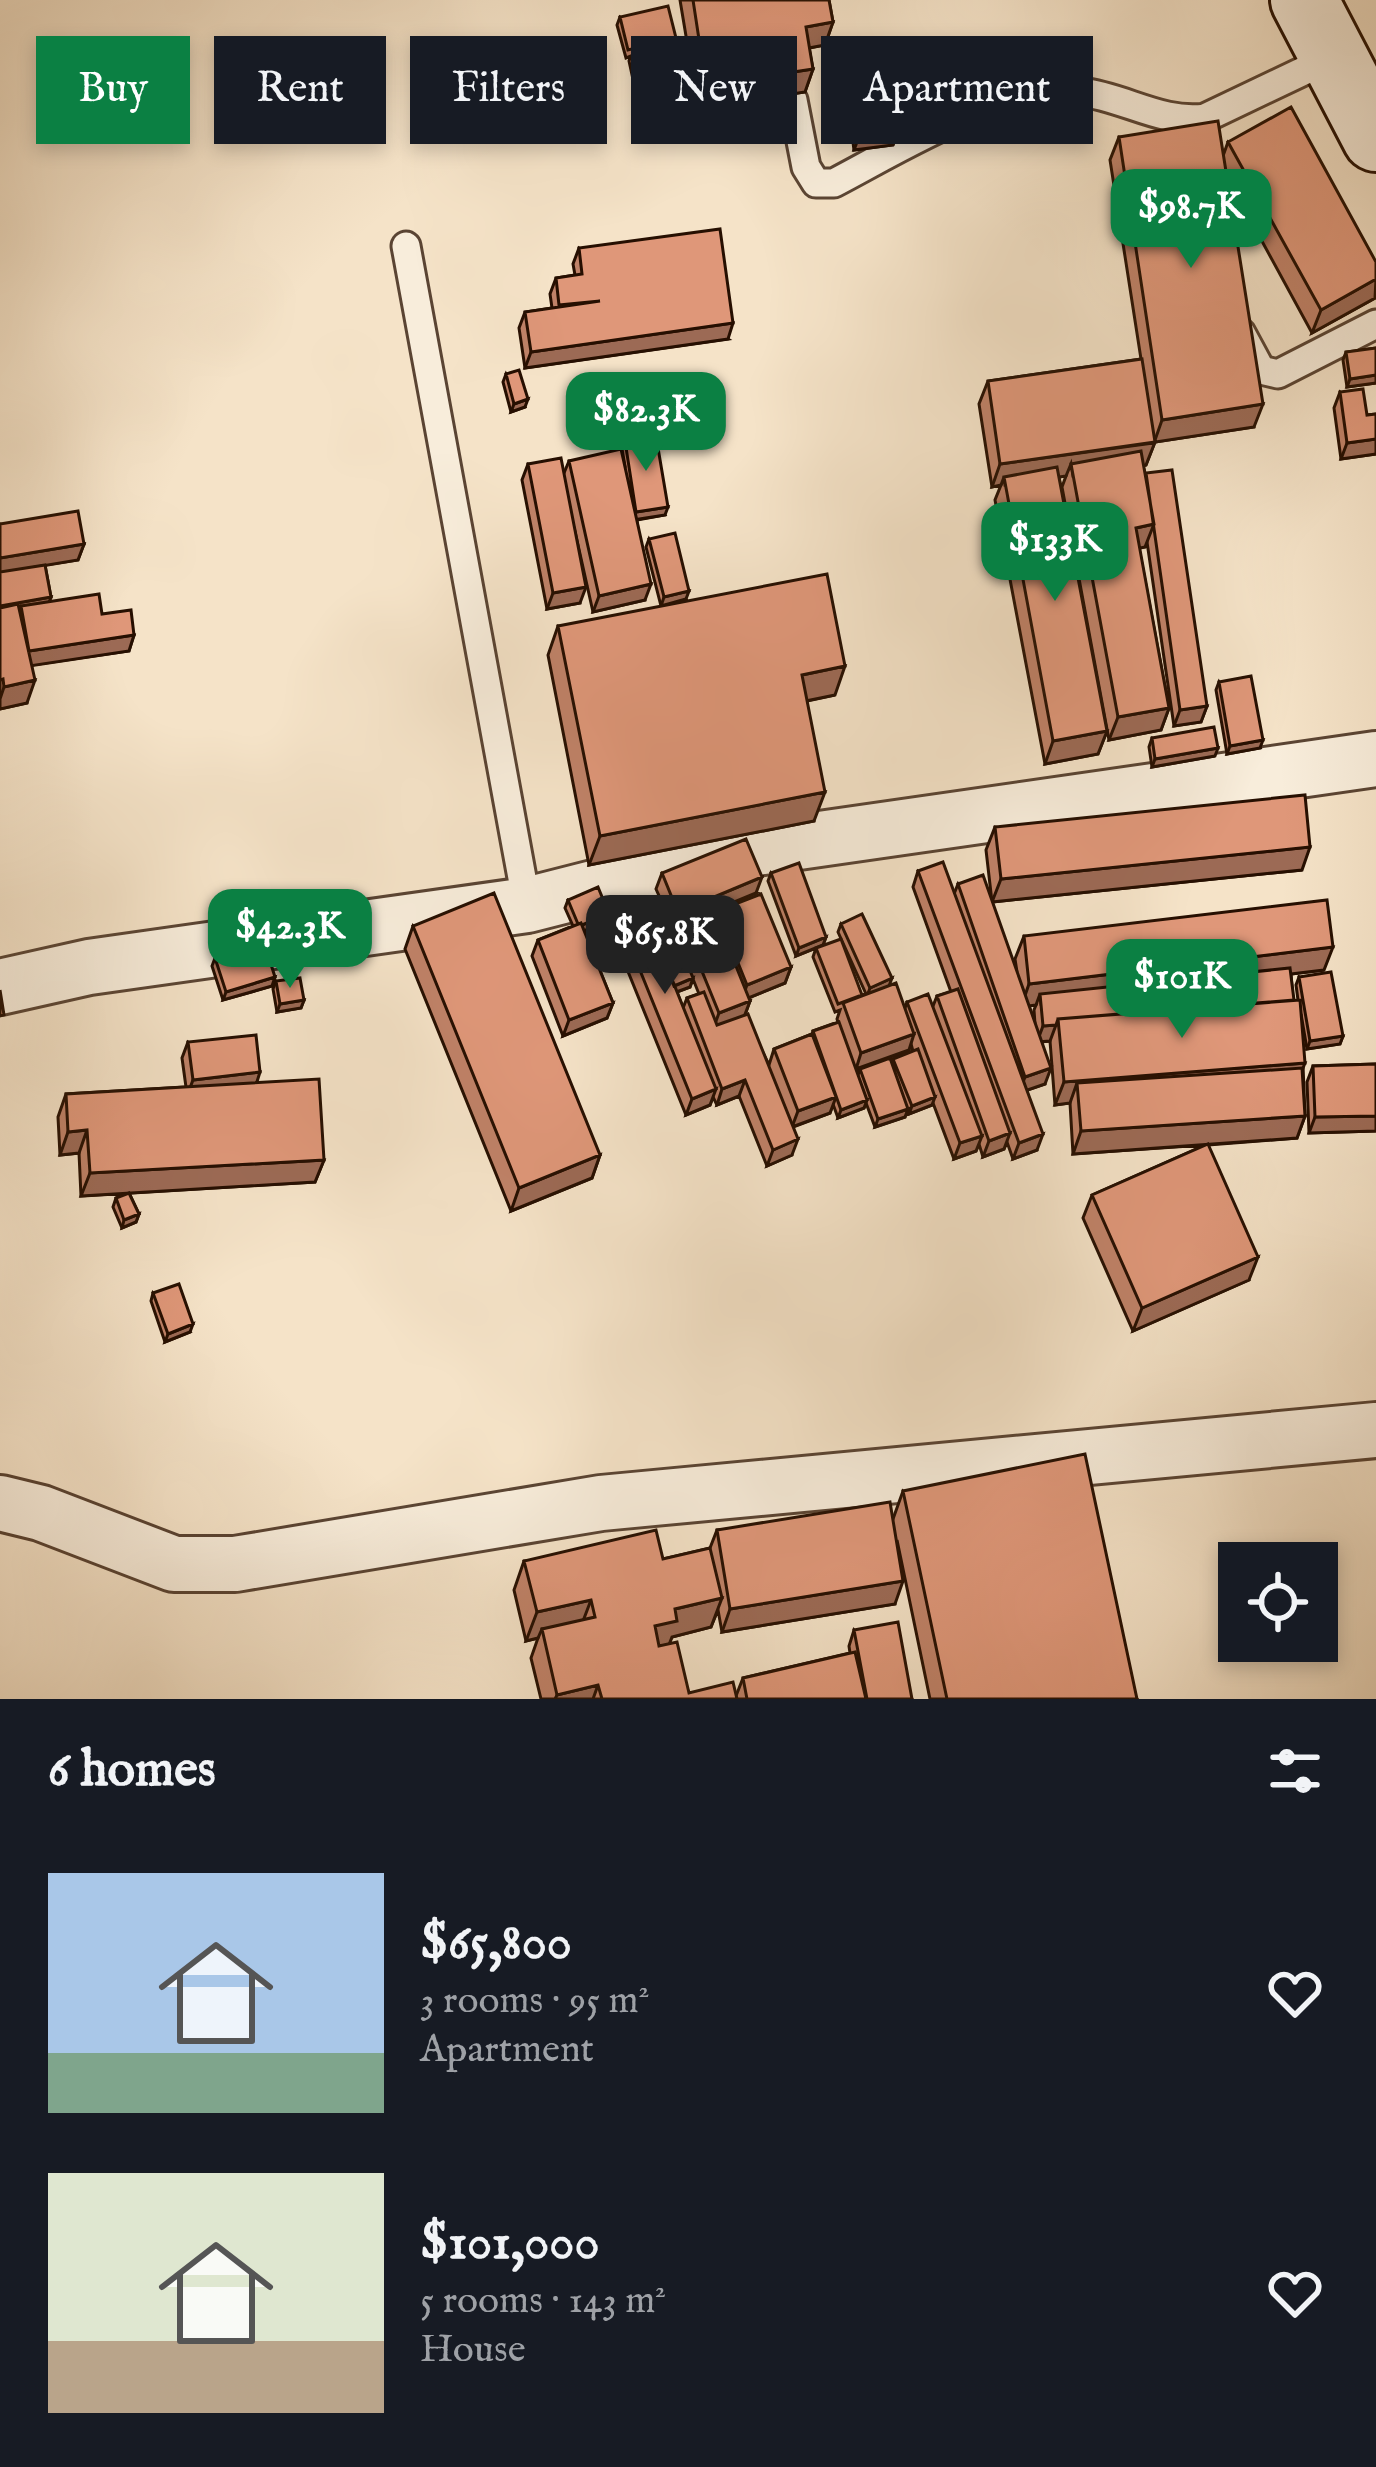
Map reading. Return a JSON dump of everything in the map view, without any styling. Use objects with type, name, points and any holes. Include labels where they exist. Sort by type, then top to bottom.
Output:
[{"type":"main road","points":[[1318,28],[1376,138]]},
{"type":"street","points":[[0,987],[89,967],[527,905],[743,850],[1376,759]]},
{"type":"street","points":[[0,1503],[41,1513],[174,1564],[235,1564],[602,1503],[1376,1430]]},
{"type":"lane","points":[[797,121],[806,167],[816,183],[834,183],[1003,100],[1064,91],[1088,93],[1183,121],[1205,118],[1318,28]]},
{"type":"lane","points":[[406,246],[527,905]]},
{"type":"lane","points":[[1233,312],[1261,370],[1278,374],[1376,324]]},
{"type":"building","points":[[693,0],[829,0],[833,22],[806,27],[813,69],[797,71],[797,36],[698,36]]},
{"type":"building","points":[[668,6],[676,36],[631,36],[628,50],[620,17]]},
{"type":"building","points":[[1291,107],[1376,262],[1376,279],[1321,310],[1228,142]]},
{"type":"building","points":[[1218,121],[1263,404],[1162,420],[1119,137]]},
{"type":"building","points":[[720,229],[733,323],[531,352],[525,312],[600,301],[559,305],[556,278],[582,274],[579,248]]},
{"type":"building","points":[[1376,348],[1376,375],[1350,379],[1346,352]]},
{"type":"building","points":[[1142,359],[1155,442],[1000,464],[988,381]]},
{"type":"building","points":[[519,370],[528,399],[514,404],[506,374]]},
{"type":"building","points":[[1363,389],[1367,415],[1376,414],[1376,439],[1347,443],[1340,392]]},
{"type":"building","points":[[656,436],[668,507],[636,512],[625,441]]},
{"type":"building","points":[[621,449],[651,584],[599,596],[569,461]]},
{"type":"building","points":[[1141,451],[1154,524],[1136,528],[1169,708],[1118,717],[1071,464]]},
{"type":"building","points":[[561,458],[586,587],[553,593],[528,464]]},
{"type":"building","points":[[1057,467],[1107,731],[1053,741],[1004,477]]},
{"type":"building","points":[[1172,470],[1207,706],[1180,710],[1146,473]]},
{"type":"building","points":[[78,511],[84,544],[0,558],[0,524]]},
{"type":"building","points":[[675,533],[689,591],[664,597],[649,539]]},
{"type":"building","points":[[45,565],[51,597],[0,606],[0,572]]},
{"type":"building","points":[[827,574],[845,666],[802,675],[825,792],[600,836],[558,626]]},
{"type":"building","points":[[99,594],[102,614],[131,610],[134,635],[29,651],[21,606]]},
{"type":"building","points":[[18,604],[35,680],[4,687],[0,680],[0,608]]},
{"type":"building","points":[[1251,676],[1263,740],[1230,746],[1219,682]]},
{"type":"building","points":[[1214,727],[1218,748],[1155,759],[1152,738]]},
{"type":"building","points":[[1305,795],[1310,847],[1001,879],[995,827]]},
{"type":"building","points":[[746,839],[762,877],[709,899],[750,1001],[719,1013],[662,873]]},
{"type":"building","points":[[943,862],[1043,1134],[1019,1143],[918,871]]},
{"type":"building","points":[[799,863],[826,937],[799,948],[771,873]]},
{"type":"building","points":[[983,875],[1051,1068],[1025,1077],[958,884]]},
{"type":"building","points":[[598,887],[609,914],[578,924],[568,900]]},
{"type":"building","points":[[494,893],[600,1155],[519,1188],[413,926]]},
{"type":"building","points":[[761,894],[791,967],[747,985],[717,911]]},
{"type":"building","points":[[639,897],[716,1089],[692,1099],[614,906]]},
{"type":"building","points":[[332,898],[336,912],[319,918],[314,904]]},
{"type":"building","points":[[661,898],[693,978],[674,986],[643,905]]},
{"type":"building","points":[[1327,900],[1333,947],[1029,984],[1024,936]]},
{"type":"building","points":[[862,914],[892,978],[870,988],[841,924]]},
{"type":"building","points":[[581,923],[613,1003],[569,1020],[538,940]]},
{"type":"building","points":[[841,939],[862,995],[838,1004],[816,948]]},
{"type":"building","points":[[264,942],[275,977],[226,992],[215,958]]},
{"type":"building","points":[[1290,968],[1294,1000],[1058,1019],[1056,1025],[1043,1026],[1040,994]]},
{"type":"building","points":[[1331,972],[1343,1036],[1310,1041],[1299,977]]},
{"type":"building","points":[[300,978],[304,1000],[280,1004],[276,981]]},
{"type":"building","points":[[896,983],[914,1034],[861,1053],[843,1003]]},
{"type":"building","points":[[958,989],[1010,1133],[989,1141],[937,996]]},
{"type":"building","points":[[704,992],[717,1025],[748,1014],[798,1139],[773,1150],[745,1080],[722,1089],[687,998]]},
{"type":"building","points":[[928,994],[982,1136],[960,1143],[907,1002]]},
{"type":"building","points":[[1300,1000],[1305,1063],[1064,1082],[1058,1019]]},
{"type":"building","points":[[839,1022],[867,1100],[841,1110],[813,1031]]},
{"type":"building","points":[[812,1034],[836,1097],[798,1111],[774,1049]]},
{"type":"building","points":[[256,1035],[260,1072],[193,1080],[188,1042]]},
{"type":"building","points":[[918,1049],[935,1097],[912,1106],[893,1059]]},
{"type":"building","points":[[890,1058],[908,1109],[878,1119],[860,1069]]},
{"type":"building","points":[[1376,1064],[1376,1116],[1315,1117],[1313,1066]]},
{"type":"building","points":[[1302,1068],[1305,1116],[1081,1131],[1077,1083]]},
{"type":"building","points":[[319,1079],[324,1160],[90,1173],[87,1130],[68,1132],[66,1094]]},
{"type":"building","points":[[1208,1144],[1258,1257],[1142,1308],[1092,1195]]},
{"type":"building","points":[[129,1193],[139,1214],[124,1220],[116,1198]]},
{"type":"building","points":[[179,1284],[193,1324],[168,1334],[153,1293]]},
{"type":"building","points":[[1085,1454],[1137,1699],[947,1699],[903,1491]]},
{"type":"building","points":[[890,1502],[903,1581],[730,1609],[717,1530]]},
{"type":"building","points":[[656,1530],[663,1559],[710,1548],[722,1598],[675,1609],[677,1621],[655,1626],[659,1646],[677,1642],[689,1693],[733,1682],[737,1699],[602,1699],[598,1685],[557,1695],[542,1629],[595,1617],[591,1600],[537,1612],[524,1561]]},
{"type":"building","points":[[898,1622],[912,1699],[867,1699],[854,1630]]},
{"type":"building","points":[[855,1652],[866,1699],[747,1699],[743,1678]]}]
